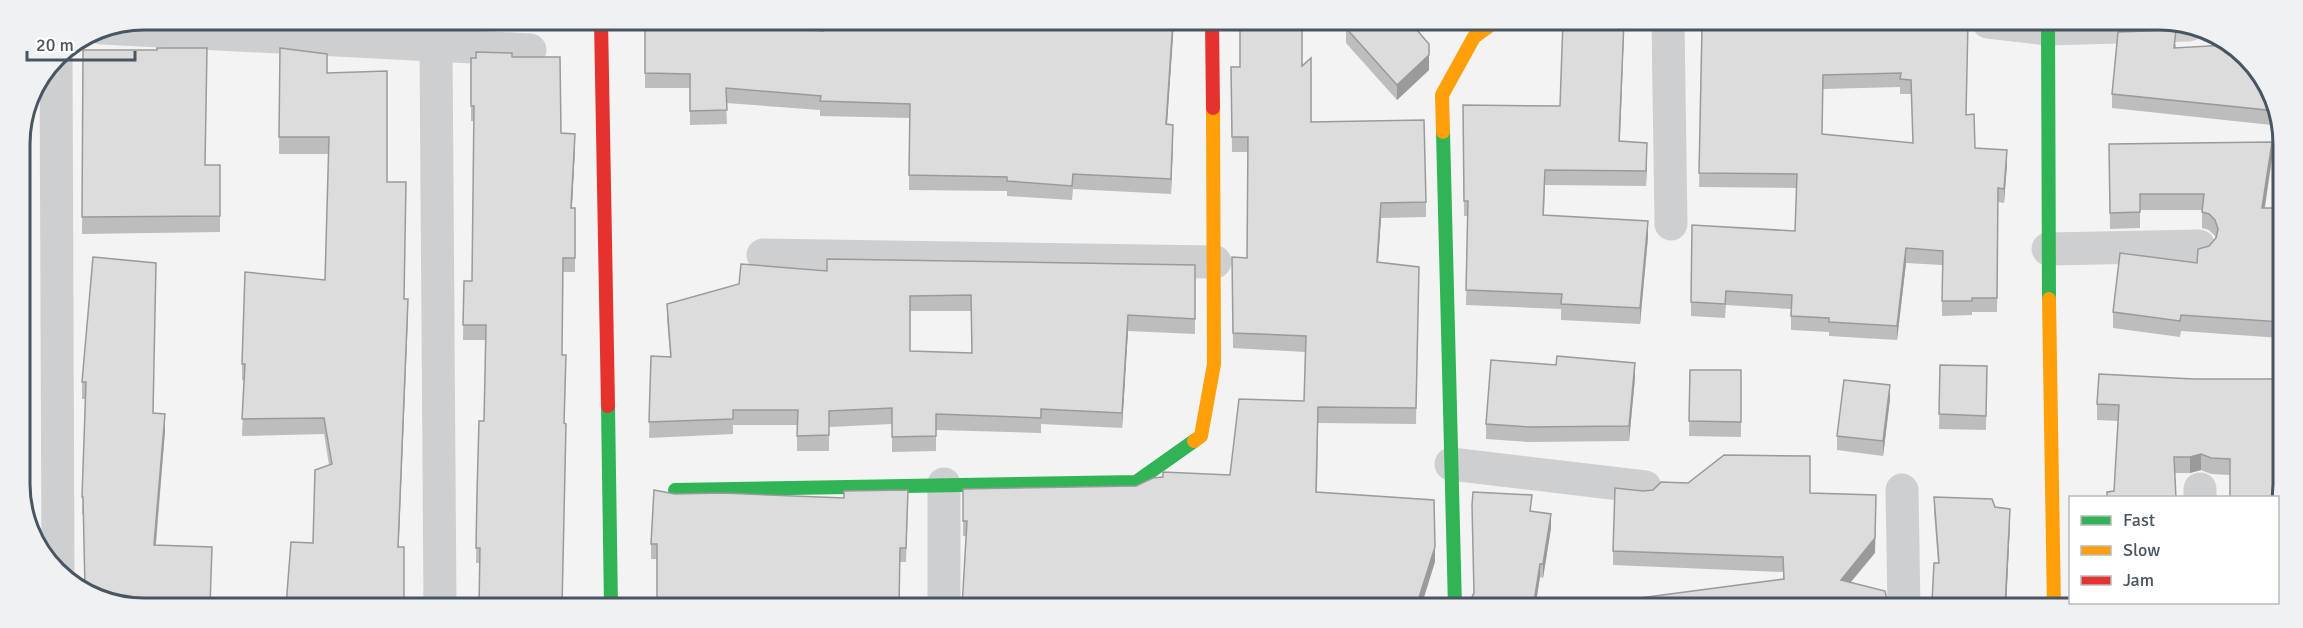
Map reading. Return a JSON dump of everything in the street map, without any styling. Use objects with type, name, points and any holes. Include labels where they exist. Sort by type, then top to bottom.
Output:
[{"type":"street","points":[[142,30],[530,50]]},
{"type":"street","points":[[601,30],[611,598]]},
{"type":"street","points":[[675,490],[1136,482],[1201,436],[1214,364],[1212,30]]},
{"type":"street","points":[[1455,598],[1442,95],[1474,37],[1484,30]]},
{"type":"street","points":[[1668,30],[1671,224]]},
{"type":"street","points":[[2047,30],[2054,598]]},
{"type":"street","points":[[436,46],[440,598]]},
{"type":"street","points":[[56,71],[58,559]]},
{"type":"street","points":[[2048,249],[2199,246]]},
{"type":"street","points":[[763,255],[1215,262]]},
{"type":"street","points":[[1451,464],[1645,488]]},
{"type":"street","points":[[944,484],[944,598]]},
{"type":"street","points":[[1902,490],[1904,598]]},
{"type":"building","points":[[645,30],[1172,30],[1166,124],[1173,125],[1171,179],[1073,174],[1072,186],[1007,181],[1007,177],[909,175],[910,104],[820,101],[821,96],[726,88],[727,110],[690,111],[690,74],[645,73]]},
{"type":"building","points":[[1240,30],[1302,30],[1302,66],[1311,58],[1311,122],[1424,120],[1426,202],[1381,203],[1377,262],[1419,267],[1416,408],[1318,407],[1316,492],[1434,500],[1435,547],[1419,598],[963,598],[967,521],[963,521],[963,489],[1136,486],[1153,478],[1163,477],[1163,472],[1230,475],[1239,399],[1304,401],[1306,336],[1233,333],[1232,257],[1247,258],[1248,137],[1232,137],[1231,67],[1240,67]]},
{"type":"building","points":[[1348,30],[1417,30],[1429,44],[1429,55],[1397,85]]},
{"type":"building","points":[[1563,30],[1624,30],[1619,141],[1647,143],[1646,171],[1545,170],[1543,215],[1648,221],[1640,308],[1561,304],[1562,294],[1466,290],[1468,201],[1464,201],[1463,105],[1560,106]]},
{"type":"building","points":[[1702,30],[1968,30],[1966,115],[1974,114],[1975,148],[2007,150],[2004,189],[1998,188],[1997,298],[1942,301],[1943,251],[1906,248],[1897,326],[1829,322],[1829,318],[1791,316],[1792,295],[1726,291],[1725,304],[1691,302],[1692,225],[1795,231],[1797,174],[1699,173]],"holes":[[[1901,73],[1900,79],[1911,80],[1913,143],[1822,134],[1823,75]]]},
{"type":"building","points":[[2176,31],[2174,48],[2217,46],[2229,53],[2250,74],[2268,110],[2112,94],[2118,32]]},
{"type":"building","points":[[157,48],[207,48],[205,165],[220,165],[220,216],[82,217],[83,50],[157,50]]},
{"type":"building","points":[[280,48],[327,54],[327,73],[387,71],[387,182],[406,182],[404,299],[408,299],[398,547],[404,547],[404,598],[287,598],[291,542],[313,543],[315,470],[332,464],[324,418],[242,419],[245,364],[242,364],[245,272],[325,280],[329,137],[279,137]]},
{"type":"building","points":[[476,52],[512,53],[512,57],[560,57],[561,133],[575,134],[571,208],[575,208],[575,258],[563,258],[562,355],[566,355],[564,423],[566,424],[562,598],[479,598],[480,548],[476,548],[477,493],[479,421],[484,421],[486,325],[463,325],[464,281],[472,281],[474,106],[471,106],[471,58],[476,58]]},
{"type":"building","points":[[2272,142],[2262,208],[2273,208],[2273,321],[2181,315],[2180,321],[2113,312],[2120,253],[2197,263],[2198,249],[2209,246],[2216,238],[2218,229],[2215,220],[2209,214],[2202,212],[2204,194],[2140,194],[2140,212],[2110,213],[2109,144]]},
{"type":"building","points":[[93,257],[156,263],[153,413],[165,414],[154,545],[212,547],[210,598],[136,598],[107,592],[85,582],[82,497],[86,382],[82,382]]},
{"type":"building","points":[[827,259],[1195,265],[1195,319],[1128,315],[1122,413],[1041,409],[1041,418],[936,414],[936,436],[892,437],[892,408],[829,411],[829,435],[797,436],[798,410],[733,410],[733,419],[649,422],[651,356],[671,357],[667,304],[739,284],[741,264],[827,271]],"holes":[[[971,295],[972,353],[910,351],[910,296]]]},
{"type":"building","points":[[1557,356],[1635,363],[1629,426],[1528,427],[1486,424],[1491,360],[1556,365]]},
{"type":"building","points":[[1940,365],[1987,366],[1986,416],[1939,414]]},
{"type":"building","points":[[1690,370],[1741,370],[1741,422],[1689,421]]},
{"type":"building","points":[[2099,374],[2193,379],[2273,379],[2272,496],[2230,496],[2230,459],[2211,458],[2201,454],[2174,457],[2176,496],[2107,496],[2107,492],[2114,491],[2119,405],[2097,404]]},
{"type":"building","points":[[1844,380],[1890,385],[1883,441],[1837,436]]},
{"type":"building","points":[[1724,455],[1810,456],[1810,493],[1876,495],[1875,538],[1841,580],[1885,591],[1887,598],[1640,598],[1784,579],[1783,557],[1613,551],[1615,488],[1643,491],[1653,490],[1661,482],[1688,483]]},
{"type":"building","points":[[654,490],[675,494],[721,493],[844,498],[844,491],[908,490],[906,548],[900,548],[899,598],[657,598],[657,544],[651,544]]},
{"type":"building","points":[[1473,492],[1532,495],[1530,511],[1551,514],[1535,598],[1472,598],[1474,593]]},
{"type":"building","points":[[1934,497],[1992,499],[1995,507],[2010,509],[2006,598],[1932,598],[1934,563],[1939,563]]},
{"type":"traffic: fast","points":[[2048,30],[2049,299]]},
{"type":"traffic: fast","points":[[1443,132],[1455,598]]},
{"type":"traffic: fast","points":[[608,406],[611,598]]},
{"type":"traffic: fast","points":[[675,490],[1136,482],[1194,441]]},
{"type":"traffic: slow","points":[[1443,132],[1442,95],[1474,37],[1484,30]]},
{"type":"traffic: slow","points":[[1194,441],[1201,436],[1214,364],[1213,108]]},
{"type":"traffic: slow","points":[[2049,299],[2054,598]]},
{"type":"traffic: jam","points":[[601,30],[608,406]]},
{"type":"traffic: jam","points":[[1212,30],[1213,108]]}]
